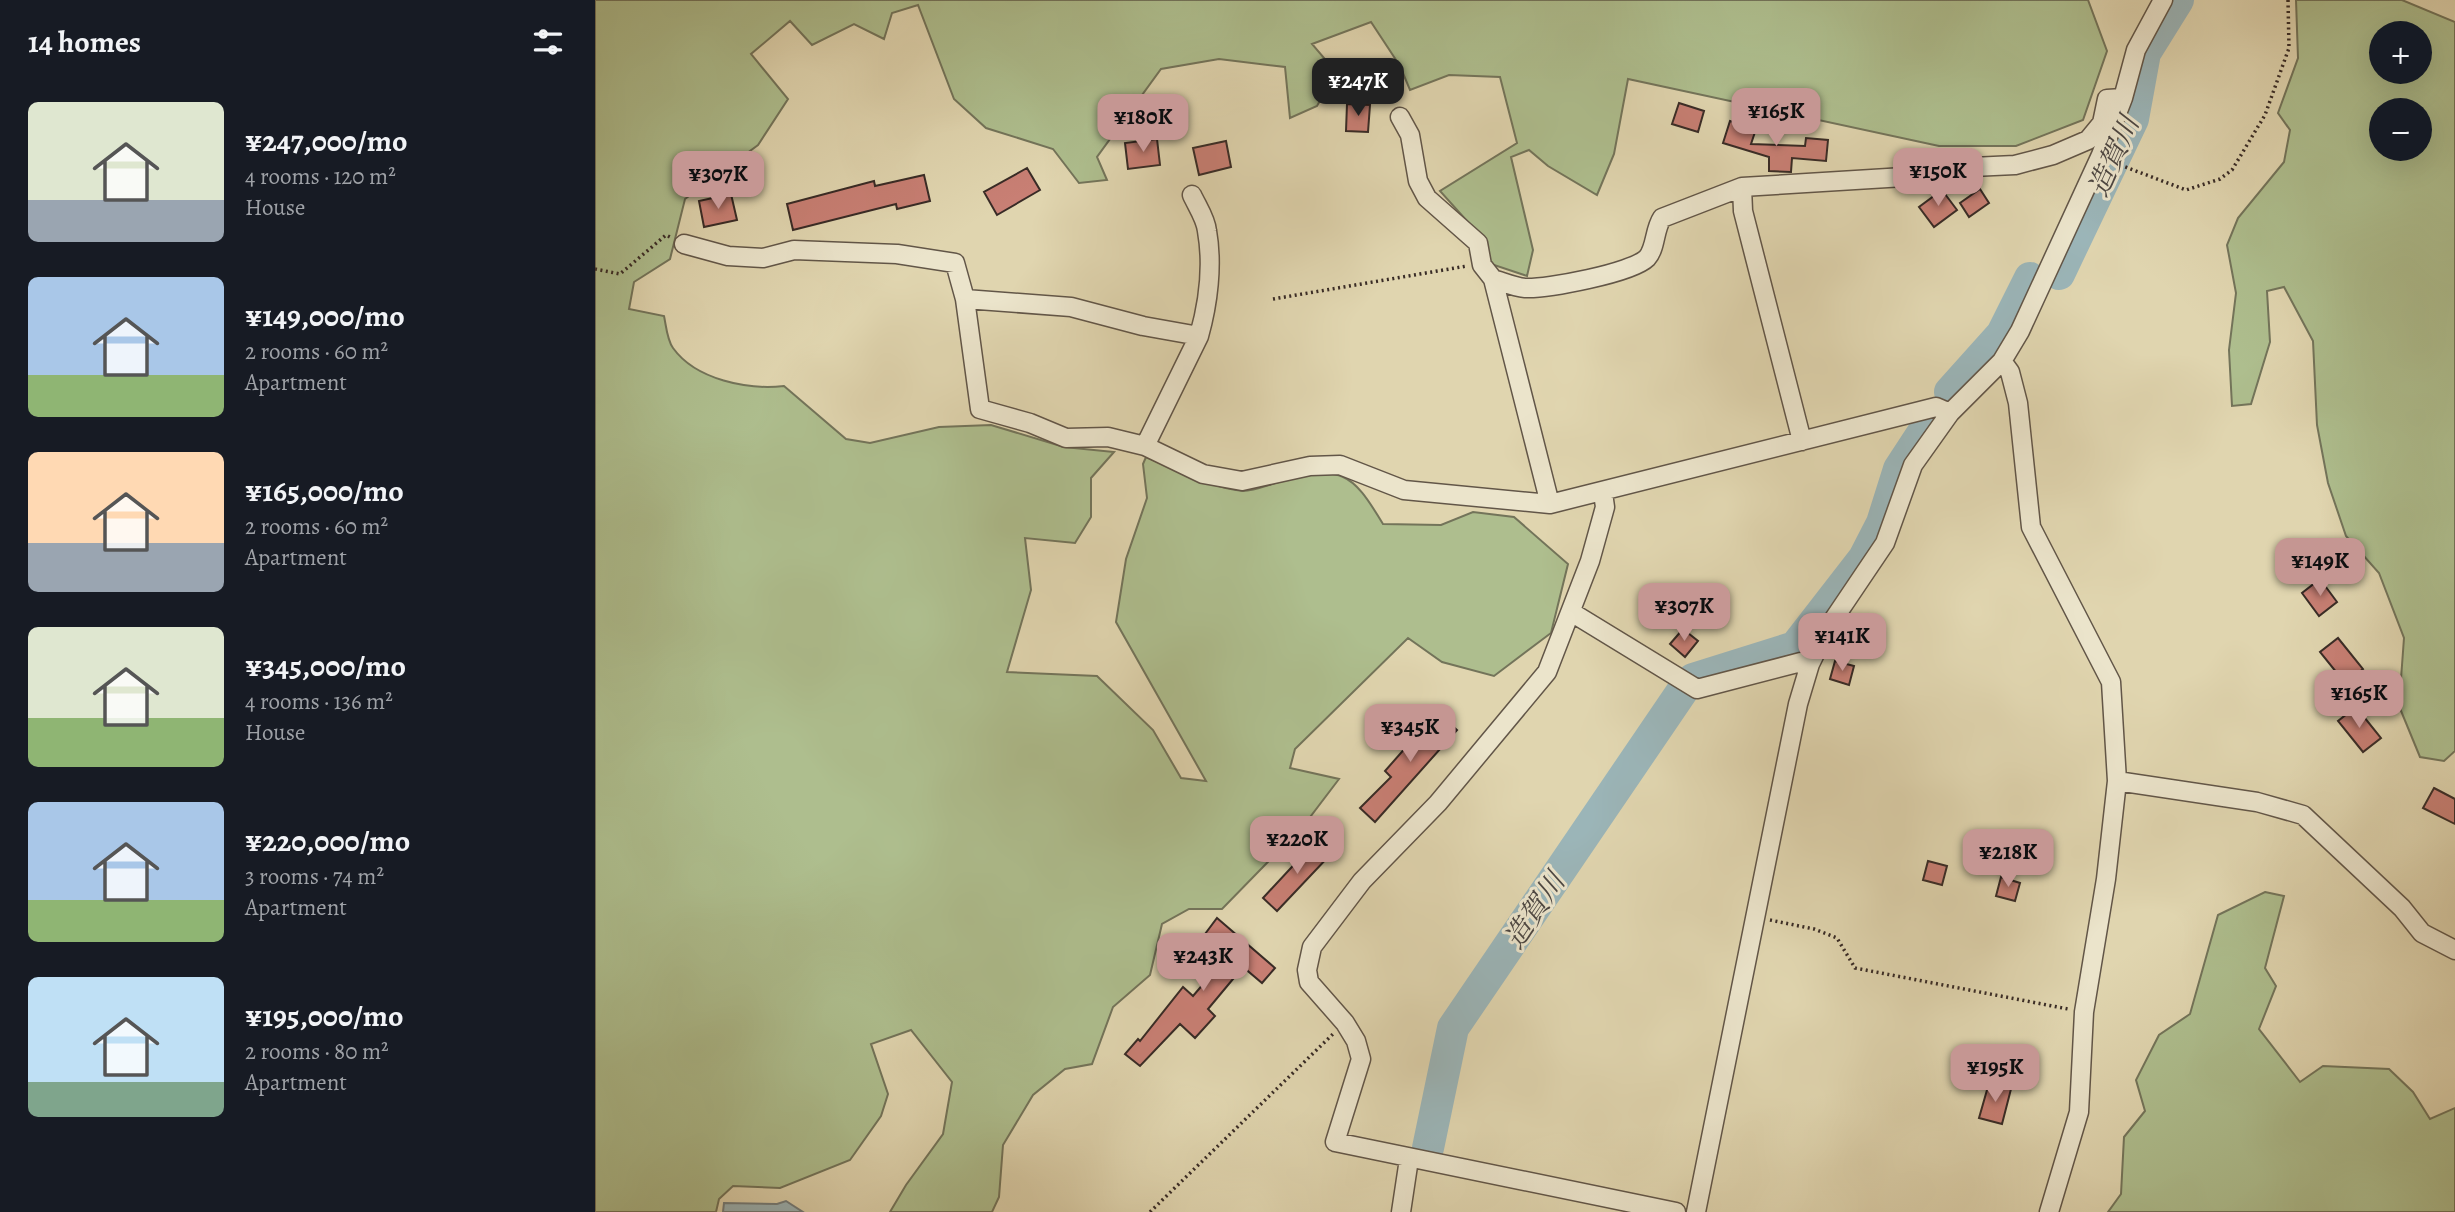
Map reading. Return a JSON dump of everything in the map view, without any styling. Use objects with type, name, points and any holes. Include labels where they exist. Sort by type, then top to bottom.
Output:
[{"type":"street","points":[[1696,1212],[1798,704],[1809,664],[1827,629],[1885,543],[1913,464],[1950,413],[2002,361],[2020,331],[2093,174],[2123,98],[2136,50],[2163,0]]},
{"type":"street","points":[[1487,272],[1524,288],[1591,279],[1644,261],[1651,252],[1656,228],[1662,218],[1742,187],[1904,177],[1951,168],[2014,165],[2053,155],[2088,140],[2102,123],[2107,99],[2123,98]]},
{"type":"street","points":[[1401,117],[1410,135],[1418,181],[1427,198],[1478,243],[1550,504]]},
{"type":"street","points":[[1742,187],[1743,211],[1802,441]]},
{"type":"street","points":[[1145,446],[1199,336],[1208,287],[1207,230],[1192,195]]},
{"type":"street","points":[[684,244],[728,256],[763,258],[794,250],[897,254],[955,263],[965,299],[980,409],[1030,423],[1066,439],[1108,437],[1145,446],[1203,474],[1243,481],[1310,466],[1340,465],[1404,490],[1550,504],[1603,493],[1936,407],[1950,413]]},
{"type":"street","points":[[965,299],[1071,307],[1143,326],[1199,336]]},
{"type":"street","points":[[2002,361],[2010,372],[2018,403],[2031,527],[2111,682],[2117,781],[2084,1012],[2078,1112],[2049,1212]]},
{"type":"street","points":[[1603,493],[1605,507],[1571,612],[1547,672],[1438,803],[1361,881],[1312,947],[1307,970],[1309,982],[1345,1023],[1356,1041],[1361,1059],[1335,1143],[1409,1159],[1432,1160],[1676,1212]]},
{"type":"street","points":[[1571,612],[1697,688],[1801,662],[1809,664]]},
{"type":"street","points":[[2117,781],[2257,802],[2302,815],[2402,908],[2422,933],[2455,950]]},
{"type":"street","points":[[1401,1212],[1409,1159]]},
{"type":"path","points":[[2122,166],[2186,190],[2220,179],[2232,170],[2265,115],[2289,48],[2288,0]]},
{"type":"path","points":[[595,269],[620,274],[666,234],[684,244]]},
{"type":"path","points":[[1273,299],[1487,272]]},
{"type":"path","points":[[1756,917],[1814,929],[1837,938],[1855,968],[2084,1012]]},
{"type":"path","points":[[1150,1212],[1345,1023]]},
{"type":"green space","points":[[595,0],[2088,0],[2107,51],[2083,120],[2016,146],[1939,146],[1628,79],[1614,154],[1597,195],[1548,166],[1529,150],[1511,157],[1533,250],[1527,276],[1491,264],[1477,232],[1440,191],[1517,143],[1500,77],[1449,75],[1410,90],[1400,66],[1371,22],[1312,44],[1336,72],[1317,106],[1290,118],[1285,67],[1219,59],[1161,69],[1097,157],[1107,180],[1079,183],[1053,149],[986,128],[954,99],[918,5],[892,13],[884,39],[854,24],[812,45],[790,21],[751,54],[788,99],[758,145],[685,199],[670,259],[634,282],[629,309],[664,316],[671,345],[695,368],[739,384],[784,386],[846,439],[870,443],[939,427],[991,425],[1064,447],[1114,452],[1091,478],[1091,517],[1075,543],[1025,538],[1031,590],[1007,672],[1097,676],[1153,730],[1181,778],[1206,781],[1116,622],[1126,559],[1147,498],[1143,464],[1146,457],[1206,482],[1243,491],[1317,474],[1343,477],[1362,493],[1383,524],[1441,525],[1473,512],[1514,517],[1568,564],[1551,633],[1494,676],[1442,662],[1408,638],[1295,749],[1290,768],[1339,779],[1304,825],[1222,909],[1189,909],[1162,924],[1150,975],[1113,1007],[1092,1064],[1065,1069],[1033,1095],[1003,1145],[999,1197],[992,1212],[890,1212],[943,1134],[952,1082],[911,1030],[871,1044],[888,1094],[881,1116],[850,1160],[780,1188],[733,1186],[719,1199],[716,1212],[595,1212]]},
{"type":"green space","points":[[2296,0],[2402,0],[2455,22],[2455,751],[2444,761],[2420,757],[2399,706],[2404,638],[2379,573],[2346,536],[2328,483],[2317,425],[2313,341],[2284,287],[2267,291],[2270,342],[2251,404],[2232,406],[2229,350],[2236,293],[2227,245],[2238,218],[2284,162],[2290,130],[2278,113],[2298,58]]},
{"type":"green space","points":[[2265,892],[2284,896],[2265,968],[2276,986],[2259,1029],[2300,1082],[2323,1066],[2389,1069],[2413,1092],[2430,1119],[2455,1108],[2455,1212],[2108,1212],[2121,1194],[2124,1137],[2145,1111],[2136,1080],[2159,1035],[2190,1014],[2218,915]]},
{"type":"water","points":[[786,1201],[803,1212],[723,1212],[724,1203],[777,1204]]},
{"type":"building","points":[[1679,103],[1704,111],[1698,132],[1672,124]]},
{"type":"building","points":[[1347,104],[1370,105],[1368,132],[1346,131]]},
{"type":"building","points":[[1730,121],[1756,129],[1751,144],[1805,146],[1806,138],[1828,140],[1826,161],[1792,158],[1791,172],[1769,171],[1769,157],[1723,143]]},
{"type":"building","points":[[1157,139],[1160,165],[1128,169],[1125,143]]},
{"type":"building","points":[[1226,141],[1231,167],[1199,175],[1193,148]]},
{"type":"building","points":[[1027,168],[1040,190],[997,215],[984,192]]},
{"type":"building","points":[[924,175],[930,201],[897,209],[896,204],[793,230],[787,204],[874,181],[875,186]]},
{"type":"building","points":[[1980,189],[1989,203],[1969,217],[1960,203]]},
{"type":"building","points":[[1942,190],[1957,210],[1934,227],[1919,207]]},
{"type":"building","points":[[731,194],[737,220],[704,227],[699,201]]},
{"type":"building","points":[[2320,579],[2337,602],[2319,616],[2302,593]]},
{"type":"building","points":[[1683,629],[1698,641],[1685,657],[1670,644]]},
{"type":"building","points":[[2338,638],[2363,669],[2345,683],[2320,652]]},
{"type":"building","points":[[1835,661],[1854,666],[1849,685],[1830,679]]},
{"type":"building","points":[[2356,707],[2381,738],[2363,752],[2338,721]]},
{"type":"building","points":[[1437,712],[1457,730],[1375,822],[1360,808],[1391,777],[1385,771]]},
{"type":"building","points":[[2434,788],[2455,799],[2455,824],[2423,808]]},
{"type":"building","points":[[1316,841],[1330,855],[1277,911],[1263,898]]},
{"type":"building","points":[[1928,861],[1947,866],[1942,885],[1923,880]]},
{"type":"building","points":[[2001,877],[2020,883],[2015,901],[1996,896]]},
{"type":"building","points":[[1217,918],[1275,968],[1262,983],[1243,967],[1208,1009],[1215,1016],[1195,1038],[1180,1024],[1140,1066],[1125,1054],[1138,1039],[1140,1041],[1183,987],[1193,996],[1229,954],[1205,934]]},
{"type":"building","points":[[1989,1083],[2011,1089],[2002,1124],[1979,1118]]},
{"type":"waterway","name":"造賀川","points":[[2059,274],[2133,119],[2145,53],[2178,0]]},
{"type":"waterway","name":"造賀川","points":[[1950,392],[2002,334],[2030,278]]},
{"type":"waterway","name":"造賀川","points":[[1693,679],[1795,647],[1864,558],[1882,523],[1899,469],[1933,417]]},
{"type":"waterway","name":"造賀川","points":[[1428,1148],[1453,1028],[1683,690]]}]
